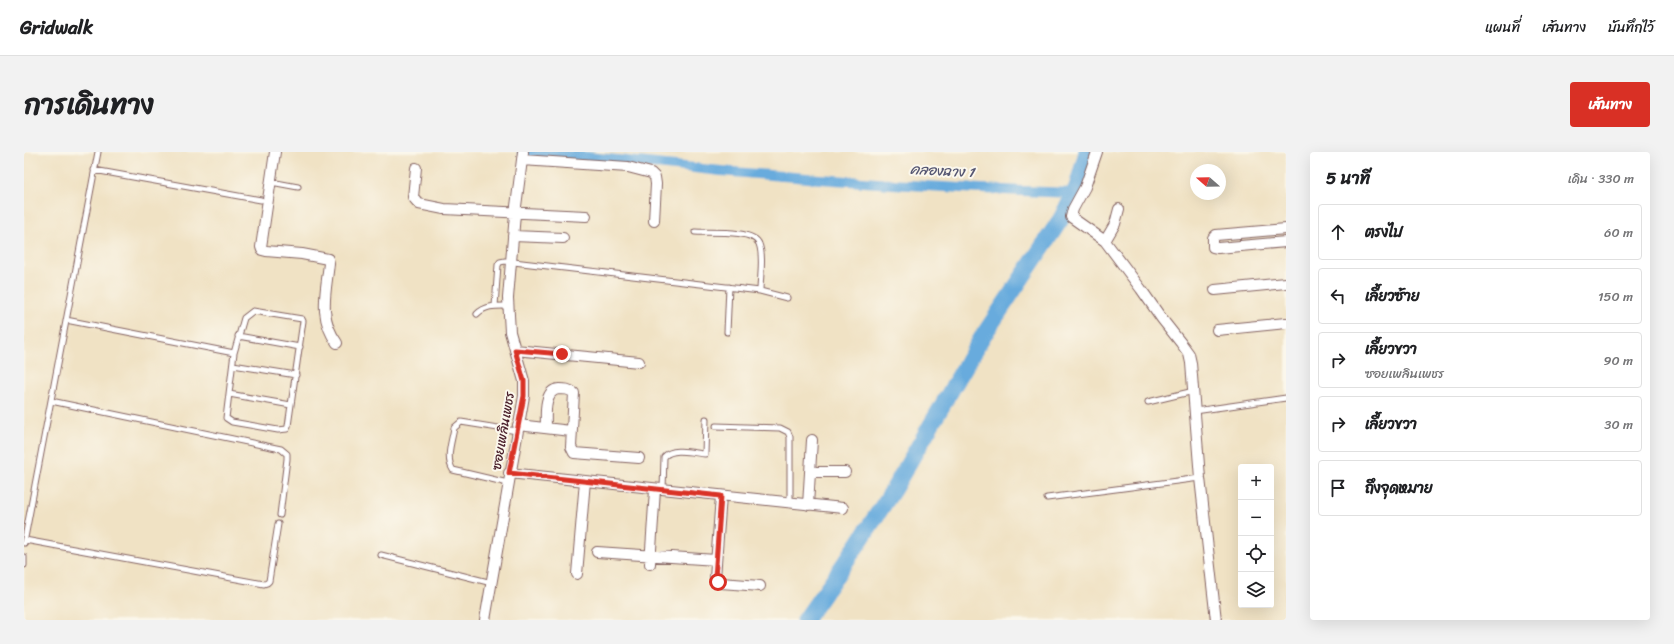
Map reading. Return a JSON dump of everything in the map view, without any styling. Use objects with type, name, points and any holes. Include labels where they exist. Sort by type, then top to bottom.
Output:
[{"type":"street","points":[[275,152],[261,240],[262,250],[302,254],[328,259],[325,315],[328,329],[337,343]]},
{"type":"street","points":[[1097,152],[1087,182],[1073,209],[1071,217],[1105,241],[1189,354],[1192,363],[1200,478],[1216,620]]},
{"type":"street","points":[[522,157],[628,167],[652,173],[655,177],[656,184],[654,221]]},
{"type":"street","name":"ซอยเพลินเพชร","points":[[485,620],[508,478],[524,396],[524,381],[510,332],[508,306],[515,214],[522,157]]},
{"type":"street","points":[[416,168],[412,193],[414,200],[419,204],[444,209],[515,214],[586,216]]},
{"type":"street","points":[[1105,241],[1115,224],[1119,209]]},
{"type":"street","points":[[1286,229],[1216,235],[1212,241],[1213,247],[1218,248],[1286,242]]},
{"type":"street","points":[[513,236],[563,238]]},
{"type":"street","points":[[1215,290],[1286,283]]},
{"type":"street","points":[[1218,330],[1286,323]]},
{"type":"street","points":[[515,350],[639,362]]},
{"type":"street","points":[[546,428],[548,398],[550,392],[554,389],[565,389],[574,393],[571,431],[571,447],[574,453],[639,458]]},
{"type":"street","points":[[518,428],[546,428],[571,431]]},
{"type":"street","points":[[808,505],[812,440]]},
{"type":"street","points":[[811,472],[845,472]]},
{"type":"street","points":[[508,478],[585,481],[790,504],[843,508]]},
{"type":"street","points":[[577,574],[585,481]]},
{"type":"street","points":[[650,560],[659,490]]},
{"type":"street","points":[[721,496],[715,578],[721,583],[760,586]]},
{"type":"street","points":[[597,552],[650,560],[716,560]]},
{"type":"lane","points":[[98,152],[24,542],[264,584],[269,581],[278,524]]},
{"type":"lane","points":[[94,170],[261,200]]},
{"type":"lane","points":[[271,182],[298,187]]},
{"type":"lane","points":[[695,232],[744,234],[757,240],[761,253],[760,291]]},
{"type":"lane","points":[[495,306],[498,265],[500,262],[512,261],[658,280],[760,291],[788,298]]},
{"type":"lane","points":[[727,332],[729,287]]},
{"type":"lane","points":[[477,314],[485,308],[508,306]]},
{"type":"lane","points":[[253,311],[300,318],[303,321],[288,426],[285,430],[232,422],[226,418],[234,353],[244,318],[253,311]]},
{"type":"lane","points":[[66,320],[234,353]]},
{"type":"lane","points":[[238,336],[300,347]]},
{"type":"lane","points":[[233,365],[296,376]]},
{"type":"lane","points":[[1148,402],[1194,392]]},
{"type":"lane","points":[[229,394],[291,405]]},
{"type":"lane","points":[[1196,411],[1286,398]]},
{"type":"lane","points":[[51,401],[281,449],[287,454],[280,515]]},
{"type":"lane","points":[[659,490],[664,457],[668,453],[705,454],[706,418]]},
{"type":"lane","points":[[508,478],[453,470],[450,466],[449,458],[454,428],[461,422],[518,428]]},
{"type":"lane","points":[[716,426],[780,428],[788,432],[790,437],[790,504]]},
{"type":"lane","points":[[1047,498],[1200,478]]},
{"type":"lane","points":[[381,555],[492,584]]},
{"type":"lane","points":[[24,558],[24,565]]},
{"type":"waterway","name":"คลองฉาง 1","points":[[522,152],[818,179],[1074,193]]},
{"type":"waterway","points":[[805,620],[858,544],[893,490],[981,339],[1061,219],[1077,187],[1087,152]]},
{"type":"route","points":[[562,354],[515,350],[524,381],[524,396],[509,473],[721,496],[715,578],[718,582]]}]
